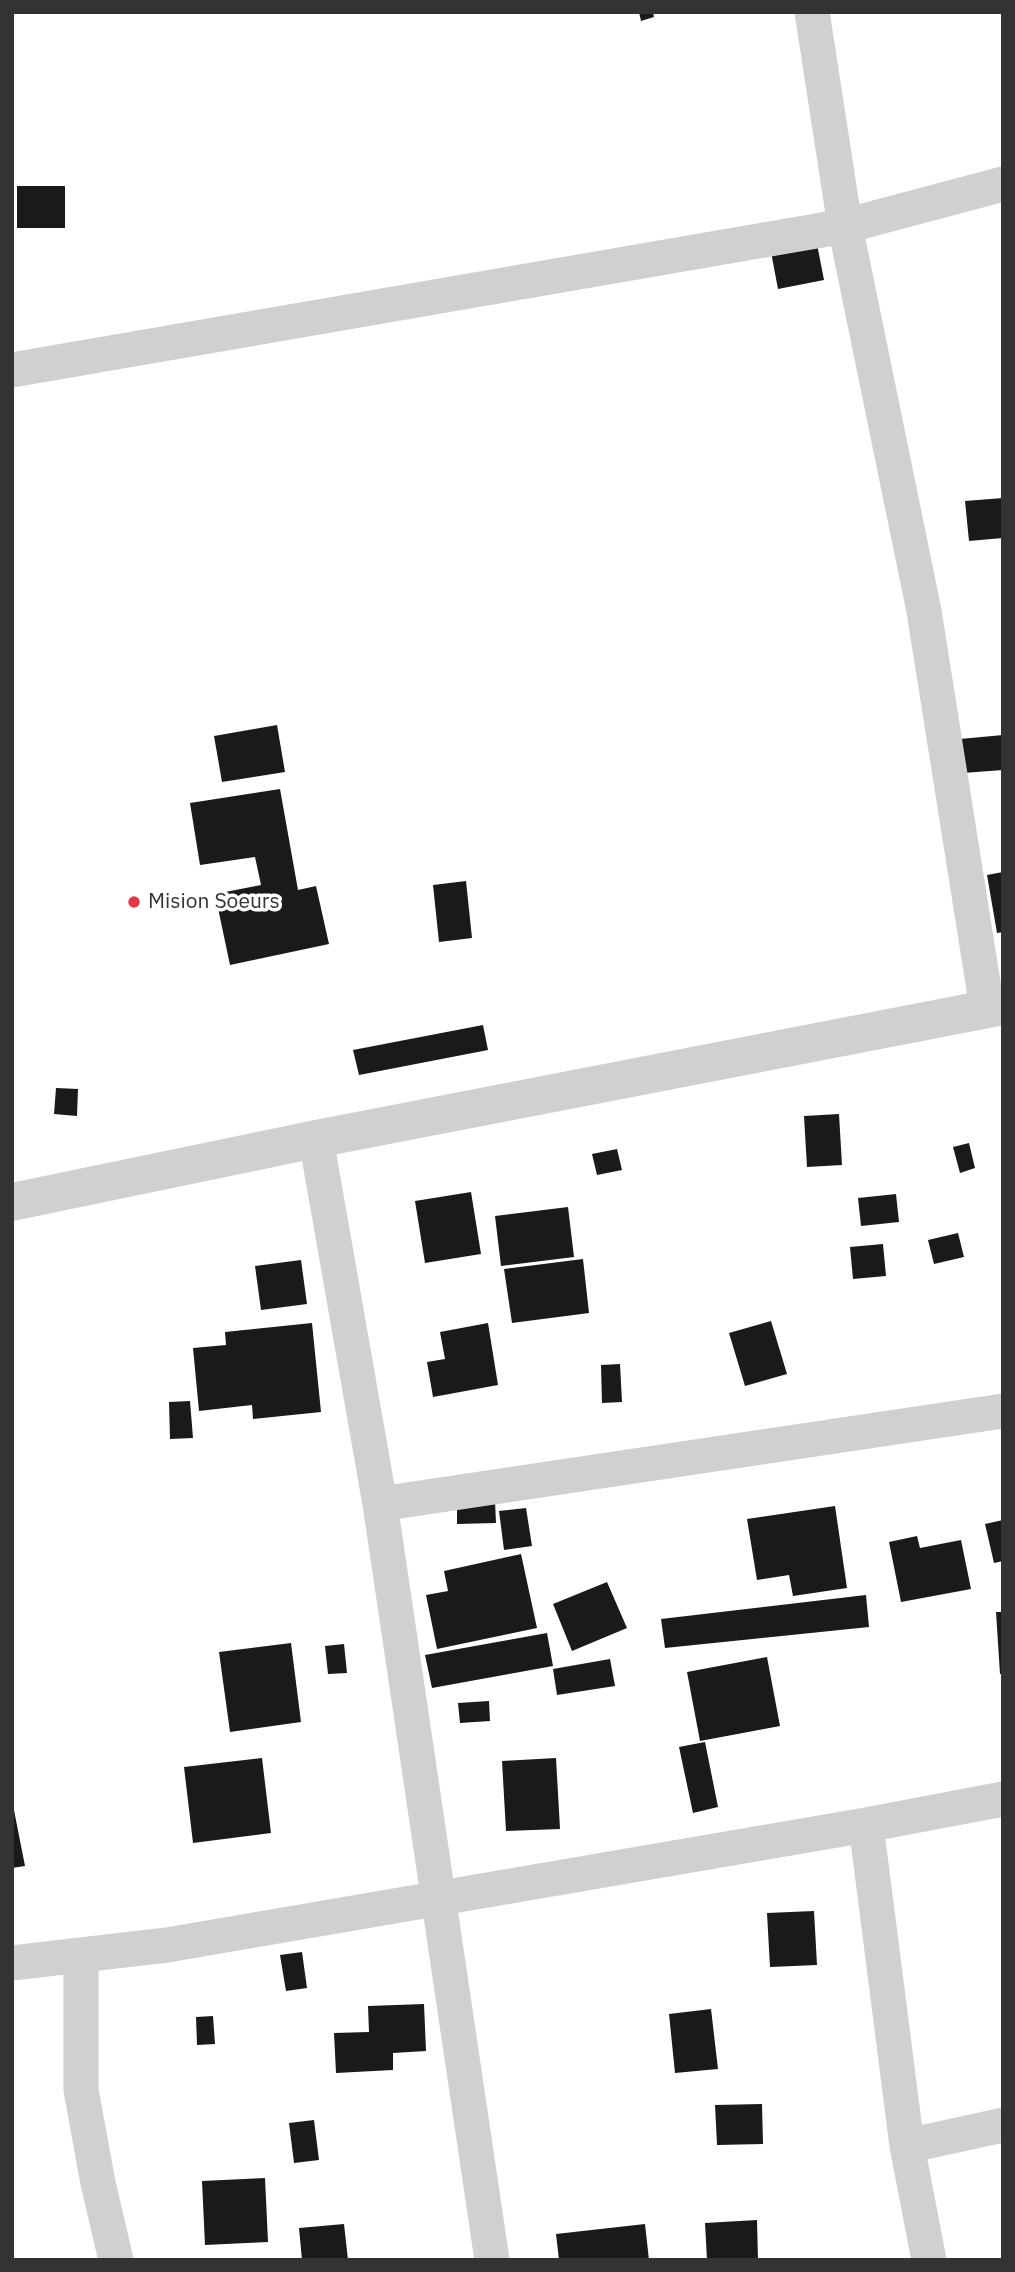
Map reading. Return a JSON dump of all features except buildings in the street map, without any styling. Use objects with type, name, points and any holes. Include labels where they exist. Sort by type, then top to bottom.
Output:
[{"type":"street","points":[[12,1202],[316,1139],[995,1007],[924,611],[845,226],[812,12]]},
{"type":"street","points":[[12,370],[845,226],[1003,184]]},
{"type":"street","points":[[316,1139],[380,1504],[492,2260]]},
{"type":"street","points":[[380,1504],[1003,1411]]},
{"type":"street","points":[[12,1963],[167,1945],[1003,1799]]},
{"type":"street","points":[[866,1825],[907,2146],[929,2260]]},
{"type":"street","points":[[81,1955],[81,2090],[98,2183],[116,2260]]},
{"type":"street","points":[[907,2146],[1003,2125]]},
{"type":"place","name":"Mision Soeurs","points":[[134,902]]}]
